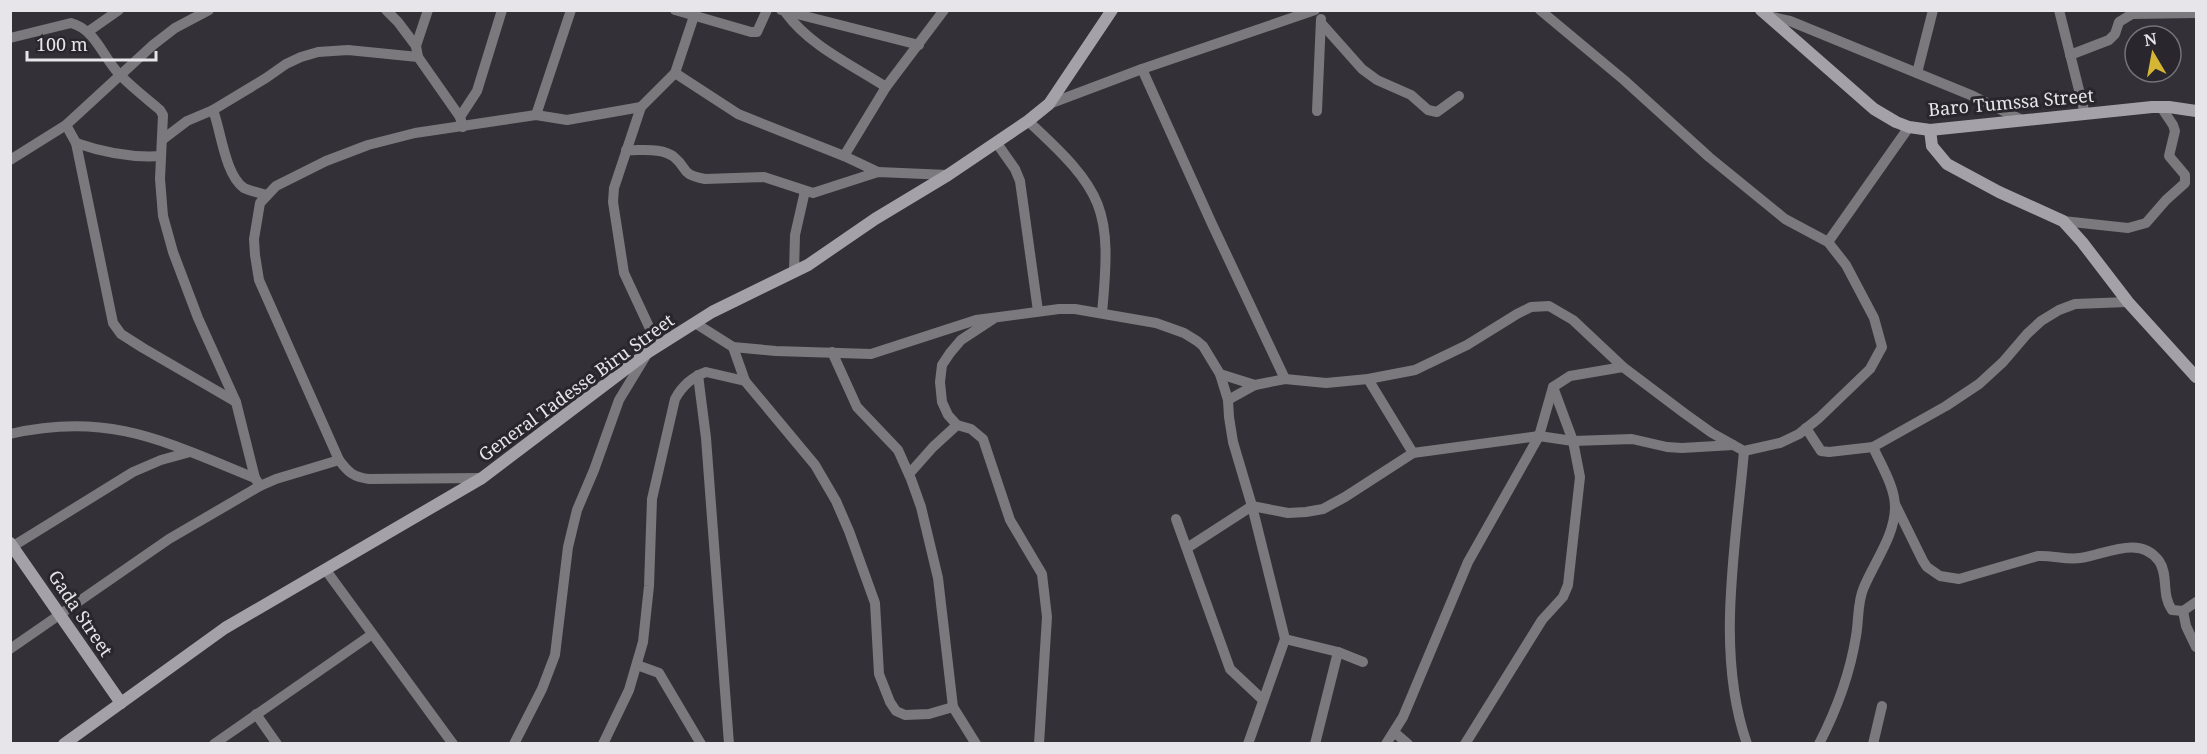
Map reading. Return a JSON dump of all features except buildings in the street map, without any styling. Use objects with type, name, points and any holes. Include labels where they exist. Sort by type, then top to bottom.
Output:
[{"type":"street","points":[[89,31],[119,10]]},
{"type":"street","points":[[10,160],[66,125],[145,50],[164,36],[209,10]]},
{"type":"street","points":[[386,10],[398,22],[462,122]]},
{"type":"street","points":[[417,51],[428,10]]},
{"type":"street","points":[[462,122],[477,91],[502,10]]},
{"type":"street","points":[[536,114],[571,10]]},
{"type":"street","points":[[675,10],[751,32],[757,32],[767,10]]},
{"type":"street","points":[[844,156],[886,87],[944,10]]},
{"type":"street","name":"General Tadesse Biru Street","points":[[64,744],[208,639],[482,478],[647,353],[712,312],[794,272],[948,175],[1028,121],[1049,104],[1112,10]]},
{"type":"street","points":[[1049,104],[1142,69],[1317,10],[1322,24],[1362,69],[1377,80],[1411,95],[1428,110],[1437,112],[1459,96]]},
{"type":"street","points":[[1228,400],[1255,385],[1285,379],[1326,383],[1368,379],[1415,370],[1467,345],[1531,307],[1549,306],[1573,320],[1623,367],[1712,433],[1744,451],[1780,442],[1799,434],[1870,369],[1882,347],[1879,331],[1846,265],[1828,243],[1785,219],[1709,157],[1624,80],[1540,10]]},
{"type":"street","points":[[1917,73],[1933,10]]},
{"type":"street","points":[[2059,10],[2085,114]]},
{"type":"street","points":[[784,12],[919,45]]},
{"type":"street","points":[[784,12],[810,39],[886,87]]},
{"type":"street","points":[[1764,13],[1790,21],[1917,73],[2020,119]]},
{"type":"street","name":"Baro Tumssa Street","points":[[1764,13],[1874,109],[1909,127],[1930,130],[2161,106],[2196,111]]},
{"type":"street","points":[[658,346],[624,273],[613,202],[614,188],[640,107],[675,73],[695,14]]},
{"type":"street","points":[[2070,55],[2109,40],[2115,34],[2119,22],[2132,14],[2196,14]]},
{"type":"street","points":[[10,38],[71,23],[89,31],[120,75],[164,115],[161,204],[168,237],[198,318],[236,402],[257,482]]},
{"type":"street","points":[[1317,111],[1322,24]]},
{"type":"street","points":[[162,140],[180,126],[213,110],[286,64],[318,52],[417,51]]},
{"type":"street","points":[[1142,69],[1285,379]]},
{"type":"street","points":[[675,73],[738,114],[878,172]]},
{"type":"street","points":[[1930,130],[1932,146],[1947,164],[2000,192],[2063,221],[2128,228],[2146,223],[2185,183],[2185,175],[2169,156],[2175,131],[2161,106]]},
{"type":"street","points":[[482,478],[358,478],[351,475],[339,460],[259,280],[254,239],[258,210],[266,195],[292,177],[349,151],[415,133],[462,122],[536,114],[567,120],[640,107]]},
{"type":"street","points":[[213,110],[220,129],[226,160],[234,176],[243,188],[266,195]]},
{"type":"street","points":[[1028,121],[1077,168],[1101,208],[1105,224],[1107,253],[1102,313]]},
{"type":"street","points":[[66,125],[76,143],[113,323],[121,333],[143,348],[236,402]]},
{"type":"street","points":[[1828,243],[1909,127]]},
{"type":"street","points":[[996,142],[1015,169],[1024,196],[1038,311]]},
{"type":"street","points":[[76,143],[118,155],[142,158],[161,156]]},
{"type":"street","points":[[626,150],[667,153],[674,156],[683,170],[695,177],[705,179],[764,177],[805,191],[821,192],[878,172],[948,175]]},
{"type":"street","points":[[794,272],[795,235],[805,191]]},
{"type":"street","points":[[2063,221],[2128,302],[2196,377]]},
{"type":"street","points":[[1806,428],[1821,451],[1873,447],[1979,384],[2003,362],[2027,334],[2059,310],[2075,304],[2128,302]]},
{"type":"street","points":[[695,322],[733,347],[776,351],[871,354],[882,352],[917,337],[976,320],[1038,311],[1075,309],[1156,323],[1184,333],[1203,346],[1220,374],[1228,400],[1230,430],[1252,506],[1285,639],[1248,744]]},
{"type":"street","points":[[995,318],[961,340],[942,365],[940,382],[942,402],[948,415],[957,425],[971,429],[983,439],[1010,520],[1042,574],[1047,617],[1039,744]]},
{"type":"street","points":[[733,347],[745,381],[815,465],[836,501],[875,603],[879,674],[890,702],[896,711],[915,716],[952,707]]},
{"type":"street","points":[[832,352],[858,407],[898,450],[909,474],[921,507],[936,567],[952,707],[976,744]]},
{"type":"street","points":[[514,744],[542,689],[555,655],[568,548],[577,510],[620,400],[647,353]]},
{"type":"street","points":[[1386,744],[1416,687],[1468,562],[1539,436],[1553,387],[1570,376],[1623,367]]},
{"type":"street","points":[[603,744],[629,690],[637,665],[646,616],[652,499],[675,399],[681,389],[698,375],[706,372],[745,381]]},
{"type":"street","points":[[1220,374],[1255,385]]},
{"type":"street","points":[[698,375],[706,438],[729,744]]},
{"type":"street","points":[[1368,379],[1413,453]]},
{"type":"street","points":[[1465,744],[1542,620],[1563,597],[1568,585],[1580,477],[1573,441],[1553,387]]},
{"type":"street","points":[[10,434],[44,427],[90,425],[123,430],[146,435],[190,452],[257,482]]},
{"type":"street","points":[[909,474],[957,425]]},
{"type":"street","points":[[1187,548],[1252,506],[1288,513],[1323,509],[1346,497],[1413,453],[1539,436],[1573,441],[1632,439],[1666,447],[1682,448],[1734,446]]},
{"type":"street","points":[[1873,447],[1895,504],[1923,561],[1927,567],[1940,576],[1959,579],[2038,556],[2080,558],[2123,547],[2138,548],[2157,559],[2163,568],[2167,603],[2172,610],[2183,611],[2196,602]]},
{"type":"street","points":[[1744,451],[1731,633],[1731,667],[1739,722],[1747,744]]},
{"type":"street","points":[[11,546],[133,472],[161,460],[190,452]]},
{"type":"street","points":[[10,649],[175,535],[257,482],[276,479],[339,460]]},
{"type":"street","points":[[1819,744],[1844,690],[1855,644],[1863,588],[1890,531],[1895,504]]},
{"type":"street","points":[[1176,519],[1230,669],[1263,700]]},
{"type":"street","name":"Gada Street","points":[[11,546],[121,703]]},
{"type":"street","points":[[325,569],[371,635],[453,744]]},
{"type":"street","points":[[2183,611],[2186,626],[2196,647]]},
{"type":"street","points":[[214,744],[371,635]]},
{"type":"street","points":[[1285,639],[1338,652],[1363,662]]},
{"type":"street","points":[[1315,744],[1338,652]]},
{"type":"street","points":[[637,665],[659,673],[701,744]]},
{"type":"street","points":[[1873,744],[1882,706]]},
{"type":"street","points":[[256,714],[277,744]]},
{"type":"street","points":[[1394,732],[1408,744]]}]
